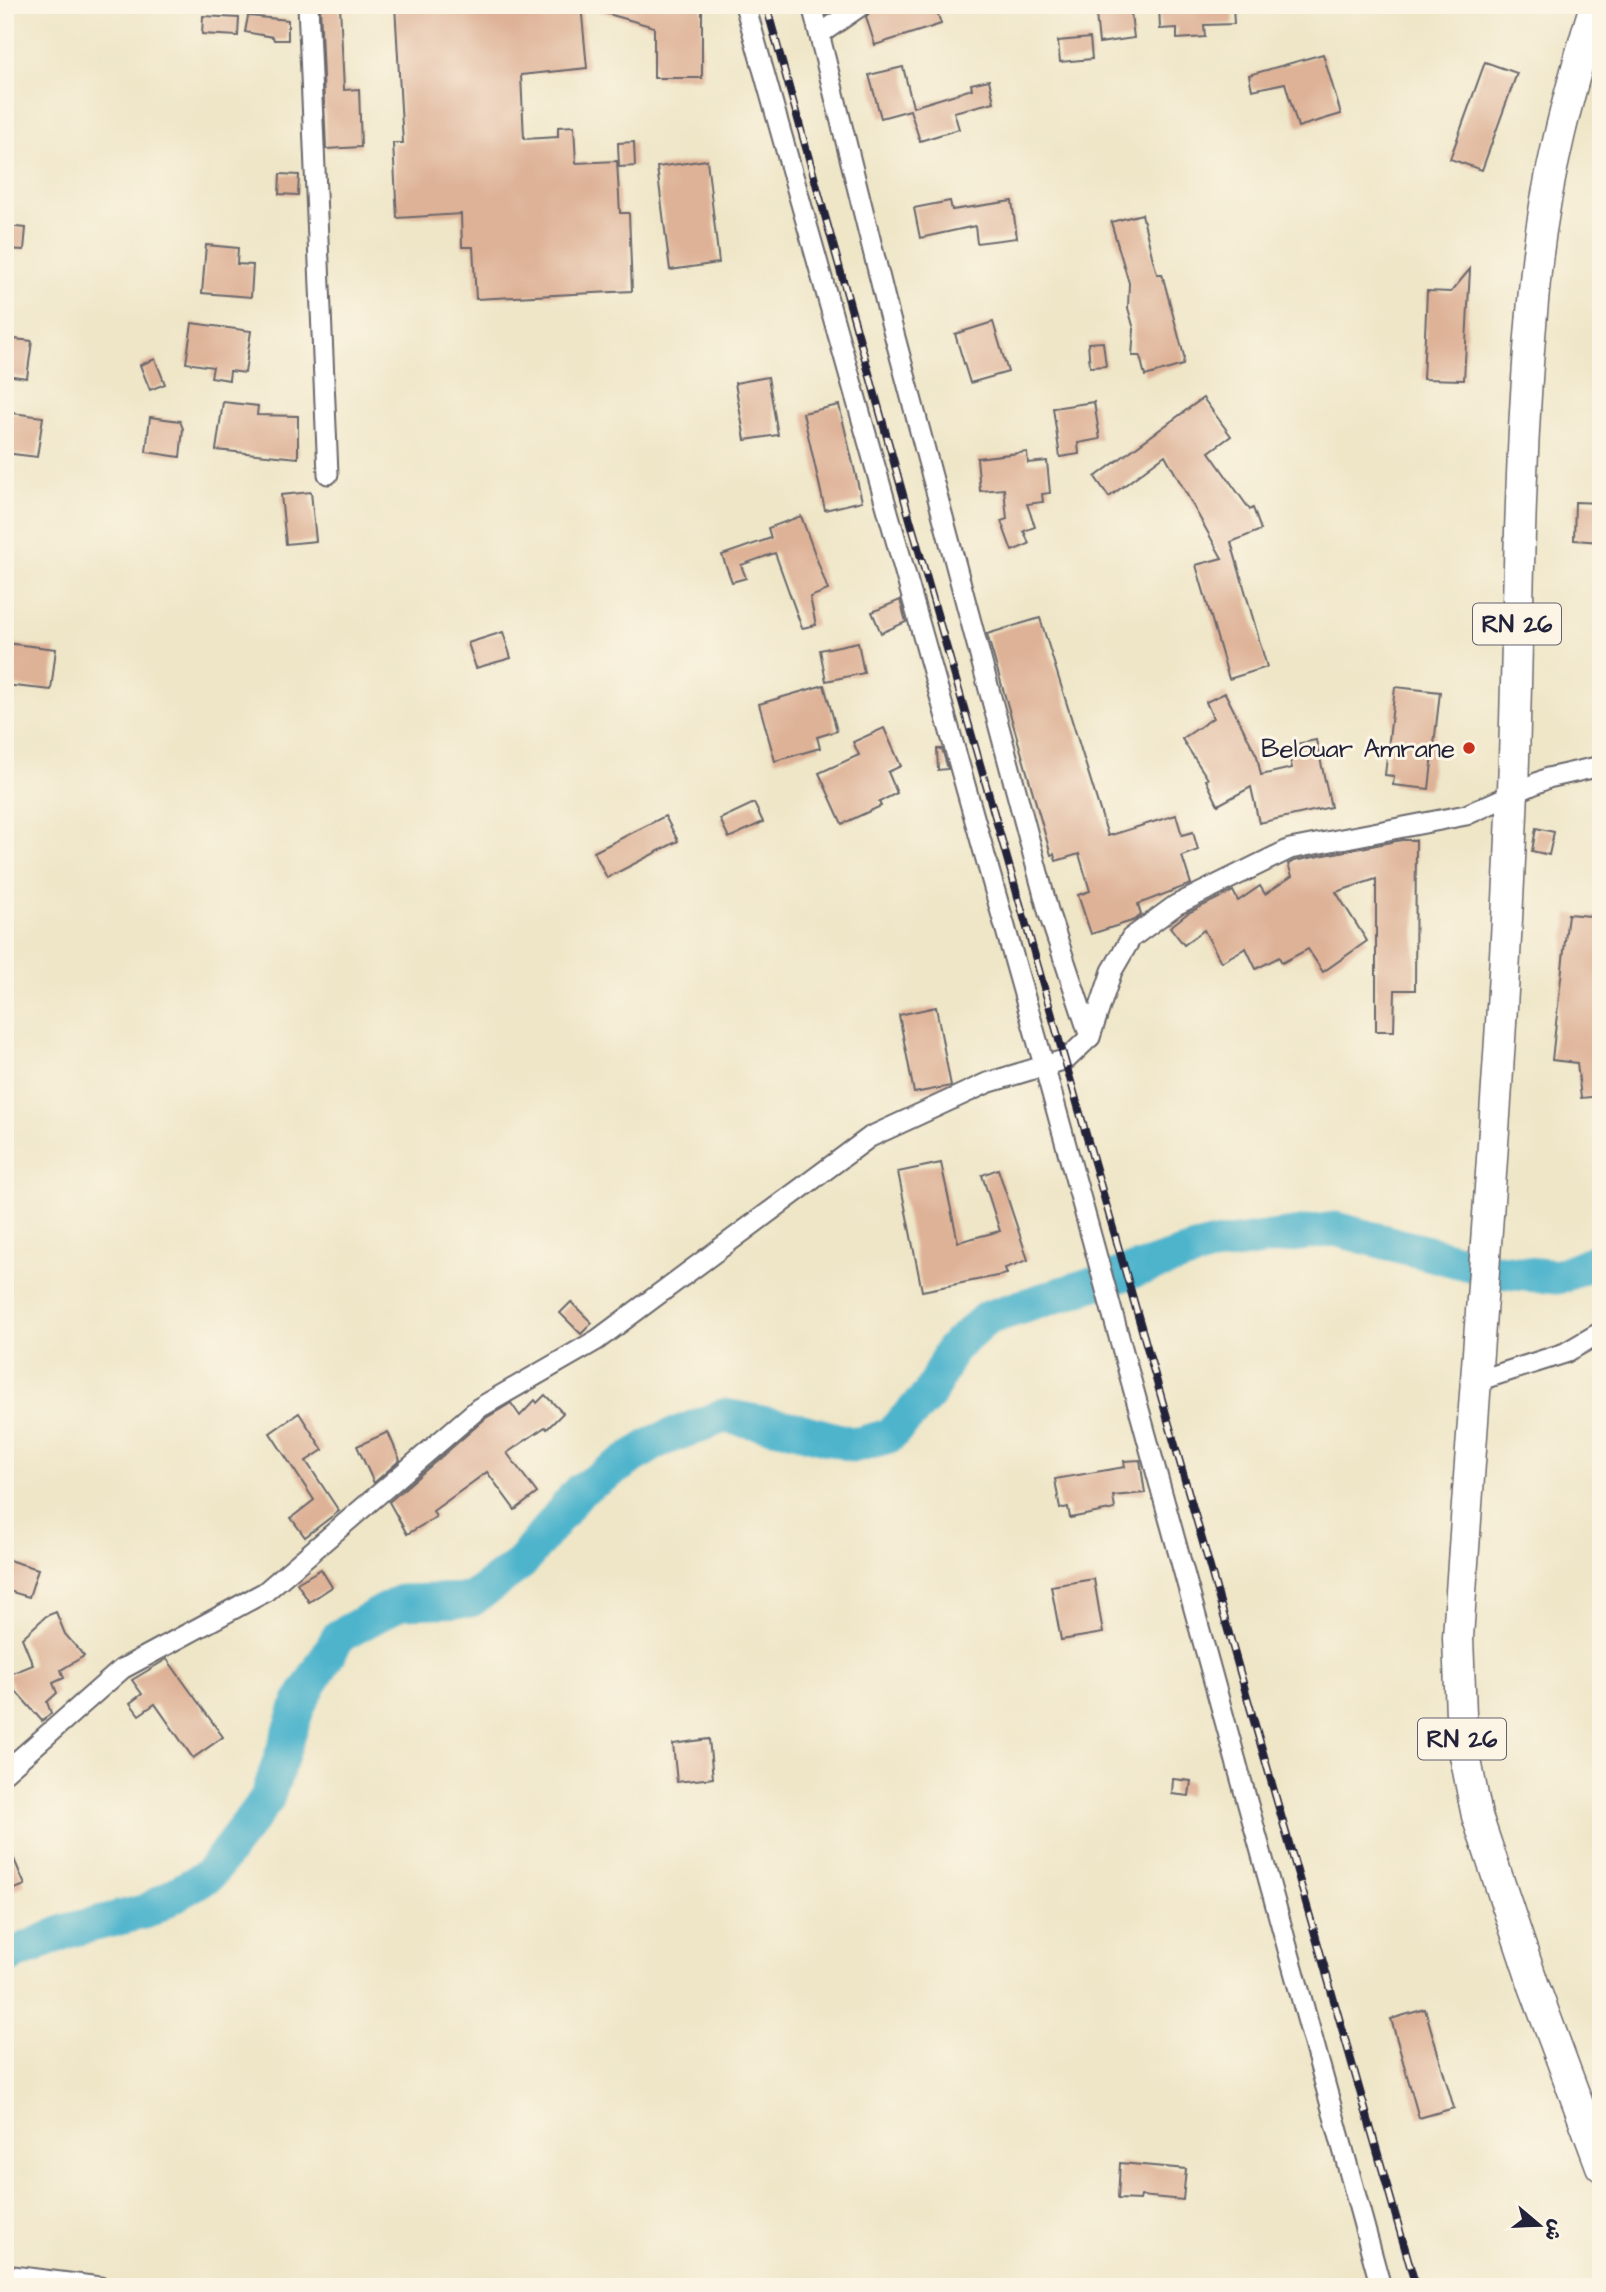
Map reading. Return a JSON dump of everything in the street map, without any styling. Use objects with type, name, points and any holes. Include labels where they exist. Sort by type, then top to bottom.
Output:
[{"type":"main road","name":"RN 26","points":[[1595,5],[1572,83],[1549,185],[1536,269],[1522,471],[1513,793],[1458,1638],[1462,1740],[1477,1816],[1501,1892],[1601,2166]]},
{"type":"street","points":[[308,5],[328,474]]},
{"type":"street","points":[[745,5],[1044,1065],[1381,2287]]},
{"type":"street","points":[[812,5],[889,315],[1049,914],[1090,1037]]},
{"type":"street","points":[[820,34],[862,5]]},
{"type":"street","points":[[5,1772],[122,1669],[264,1592],[480,1408],[597,1340],[870,1137],[987,1083],[1067,1059],[1090,1037],[1112,971],[1131,938],[1176,905],[1290,849],[1466,815],[1548,778],[1601,766]]},
{"type":"street","points":[[1474,1382],[1565,1353],[1601,1332]]},
{"type":"street","points":[[5,2275],[100,2287]]},
{"type":"building","points":[[340,5],[344,90],[359,89],[361,147],[326,149],[320,6]]},
{"type":"building","points":[[395,5],[581,5],[587,68],[521,75],[524,139],[558,137],[558,127],[574,126],[576,163],[617,161],[620,213],[629,213],[632,291],[476,299],[473,247],[462,247],[461,214],[397,218],[393,143],[403,143]]},
{"type":"building","points":[[592,5],[702,5],[702,78],[654,78],[654,27],[591,9]]},
{"type":"building","points":[[935,5],[941,24],[875,45],[866,17],[874,7]]},
{"type":"building","points":[[1095,5],[1130,5],[1134,38],[1099,43]]},
{"type":"building","points":[[1159,5],[1233,5],[1234,24],[1204,25],[1205,37],[1177,39],[1177,28],[1160,29]]},
{"type":"building","points":[[203,16],[239,18],[238,36],[202,34]]},
{"type":"building","points":[[248,16],[288,20],[288,40],[274,40],[273,37],[245,32]]},
{"type":"building","points":[[1090,38],[1092,59],[1060,62],[1058,41]]},
{"type":"building","points":[[1323,54],[1341,114],[1298,127],[1285,83],[1252,90],[1249,75]]},
{"type":"building","points":[[1485,62],[1517,73],[1482,170],[1450,159]]},
{"type":"building","points":[[903,67],[913,107],[972,89],[971,84],[989,80],[994,102],[954,112],[959,129],[920,141],[910,110],[881,118],[869,75]]},
{"type":"building","points":[[634,142],[635,166],[619,167],[618,143]]},
{"type":"building","points":[[707,160],[719,263],[670,270],[657,167]]},
{"type":"building","points":[[280,174],[299,175],[298,195],[279,194]]},
{"type":"building","points":[[950,201],[952,210],[1012,201],[1017,238],[977,243],[975,226],[920,238],[914,208]]},
{"type":"building","points":[[1142,214],[1157,274],[1162,274],[1184,356],[1183,365],[1145,376],[1140,356],[1132,356],[1134,329],[1128,308],[1129,283],[1111,222]]},
{"type":"building","points":[[5,226],[26,228],[24,250],[5,249]]},
{"type":"building","points":[[206,245],[238,248],[237,264],[253,265],[251,297],[202,293]]},
{"type":"building","points":[[1470,269],[1464,380],[1423,379],[1427,291],[1451,292]]},
{"type":"building","points":[[993,322],[1008,372],[970,383],[955,334]]},
{"type":"building","points":[[192,323],[251,331],[245,373],[230,371],[229,380],[211,377],[213,367],[186,363]]},
{"type":"building","points":[[5,338],[32,341],[27,378],[5,375]]},
{"type":"building","points":[[1103,342],[1106,366],[1090,367],[1088,343]]},
{"type":"building","points":[[155,359],[165,384],[150,390],[140,365]]},
{"type":"building","points":[[768,377],[778,435],[745,440],[735,383]]},
{"type":"building","points":[[1203,398],[1231,436],[1209,452],[1250,510],[1253,508],[1261,530],[1231,542],[1267,667],[1229,679],[1196,565],[1222,558],[1165,455],[1109,497],[1095,477]]},
{"type":"building","points":[[223,402],[258,406],[257,415],[298,416],[298,458],[216,450]]},
{"type":"building","points":[[1094,402],[1100,439],[1078,443],[1079,454],[1060,457],[1053,408]]},
{"type":"building","points":[[839,405],[862,501],[825,510],[803,413]]},
{"type":"building","points":[[5,412],[43,417],[37,457],[5,453]]},
{"type":"building","points":[[150,417],[180,421],[183,429],[180,457],[146,452]]},
{"type":"building","points":[[1027,452],[1028,463],[1047,461],[1050,493],[1042,494],[1043,502],[1027,504],[1035,527],[1024,531],[1029,544],[1012,551],[1001,521],[1007,519],[1004,489],[980,491],[977,458]]},
{"type":"building","points":[[311,492],[316,541],[286,544],[281,495]]},
{"type":"building","points":[[1575,502],[1601,503],[1601,542],[1574,540]]},
{"type":"building","points":[[801,516],[828,590],[810,597],[816,625],[802,628],[775,553],[741,565],[746,578],[732,582],[722,555],[771,538],[768,528]]},
{"type":"building","points":[[900,600],[906,622],[881,633],[872,612]]},
{"type":"building","points":[[1040,618],[1108,836],[1176,815],[1182,835],[1193,832],[1198,850],[1182,856],[1191,884],[1138,904],[1141,915],[1135,920],[1091,934],[1078,895],[1090,891],[1079,854],[1056,861],[1054,854],[1051,855],[987,634]]},
{"type":"building","points":[[503,632],[511,658],[476,668],[468,643]]},
{"type":"building","points":[[858,642],[864,673],[826,681],[820,650]]},
{"type":"building","points":[[5,643],[56,649],[51,690],[5,685]]},
{"type":"building","points":[[824,685],[837,731],[817,737],[820,748],[775,761],[759,704]]},
{"type":"building","points":[[1395,687],[1440,692],[1429,789],[1393,785],[1394,776],[1385,775]]},
{"type":"building","points":[[1225,693],[1257,756],[1261,775],[1292,768],[1287,746],[1316,740],[1331,807],[1259,823],[1251,787],[1218,805],[1206,780],[1208,779],[1182,739],[1213,718],[1206,702]]},
{"type":"building","points":[[884,728],[901,766],[888,772],[897,793],[879,802],[881,806],[842,824],[819,773],[859,755],[853,742]]},
{"type":"building","points":[[937,749],[942,749],[948,769],[938,770]]},
{"type":"building","points":[[754,803],[763,822],[729,838],[720,819]]},
{"type":"building","points":[[665,816],[678,841],[607,878],[594,852]]},
{"type":"building","points":[[1536,828],[1554,832],[1549,855],[1532,851]]},
{"type":"building","points":[[1402,840],[1416,840],[1415,990],[1395,990],[1394,1031],[1376,1031],[1376,879],[1336,892],[1367,941],[1323,972],[1308,949],[1282,963],[1279,957],[1256,969],[1246,948],[1221,962],[1204,930],[1184,945],[1170,927],[1188,913],[1233,891],[1238,901],[1260,886],[1265,894],[1292,876],[1288,864],[1294,861]]},
{"type":"building","points":[[1568,914],[1601,917],[1601,1028],[1596,1072],[1601,1071],[1601,1096],[1581,1098],[1577,1063],[1552,1060]]},
{"type":"building","points":[[936,1007],[951,1086],[914,1093],[899,1015]]},
{"type":"building","points":[[941,1163],[958,1242],[1000,1231],[982,1175],[998,1169],[1028,1260],[1005,1268],[1007,1274],[922,1291],[898,1172]]},
{"type":"building","points":[[571,1302],[592,1323],[581,1334],[560,1313]]},
{"type":"building","points":[[545,1395],[563,1413],[547,1429],[545,1427],[507,1453],[537,1493],[515,1510],[487,1472],[433,1511],[436,1517],[407,1534],[389,1502],[486,1418],[511,1403],[520,1416],[535,1400],[537,1403]]},
{"type":"building","points":[[299,1413],[323,1450],[306,1461],[339,1511],[305,1537],[291,1518],[314,1500],[270,1433]]},
{"type":"building","points":[[388,1432],[400,1460],[374,1483],[357,1446]]},
{"type":"building","points":[[1140,1460],[1145,1493],[1113,1496],[1115,1509],[1070,1518],[1068,1507],[1060,1509],[1055,1479],[1125,1467],[1124,1461]]},
{"type":"building","points":[[5,1559],[38,1569],[29,1597],[5,1590]]},
{"type":"building","points":[[321,1569],[332,1587],[309,1602],[297,1583]]},
{"type":"building","points":[[1094,1579],[1103,1633],[1061,1640],[1051,1586]]},
{"type":"building","points":[[56,1612],[65,1634],[84,1656],[61,1670],[64,1678],[53,1683],[57,1693],[47,1702],[51,1713],[42,1721],[13,1688],[8,1675],[33,1665],[22,1638],[46,1616]]},
{"type":"building","points":[[167,1659],[223,1737],[193,1758],[155,1704],[139,1715],[130,1703],[142,1694],[132,1680]]},
{"type":"building","points":[[709,1739],[713,1778],[677,1782],[673,1744]]},
{"type":"building","points":[[1173,1779],[1191,1781],[1189,1796],[1172,1794]]},
{"type":"building","points":[[5,1838],[25,1885],[5,1893]]},
{"type":"building","points":[[1425,2009],[1454,2108],[1419,2118],[1391,2019]]},
{"type":"building","points":[[1120,2163],[1186,2169],[1183,2200],[1141,2196],[1140,2200],[1118,2199]]},
{"type":"waterway","points":[[5,1958],[67,1931],[147,1911],[209,1875],[267,1799],[299,1704],[339,1636],[401,1602],[471,1600],[521,1563],[579,1491],[658,1441],[724,1416],[795,1429],[855,1445],[889,1436],[929,1395],[952,1349],[987,1318],[1207,1247],[1335,1229],[1497,1271],[1557,1277],[1601,1259]]},
{"type":"railway","points":[[766,5],[909,516],[1416,2287]]},
{"type":"place","name":"Belouar Amrane","points":[[1469,748]]}]
